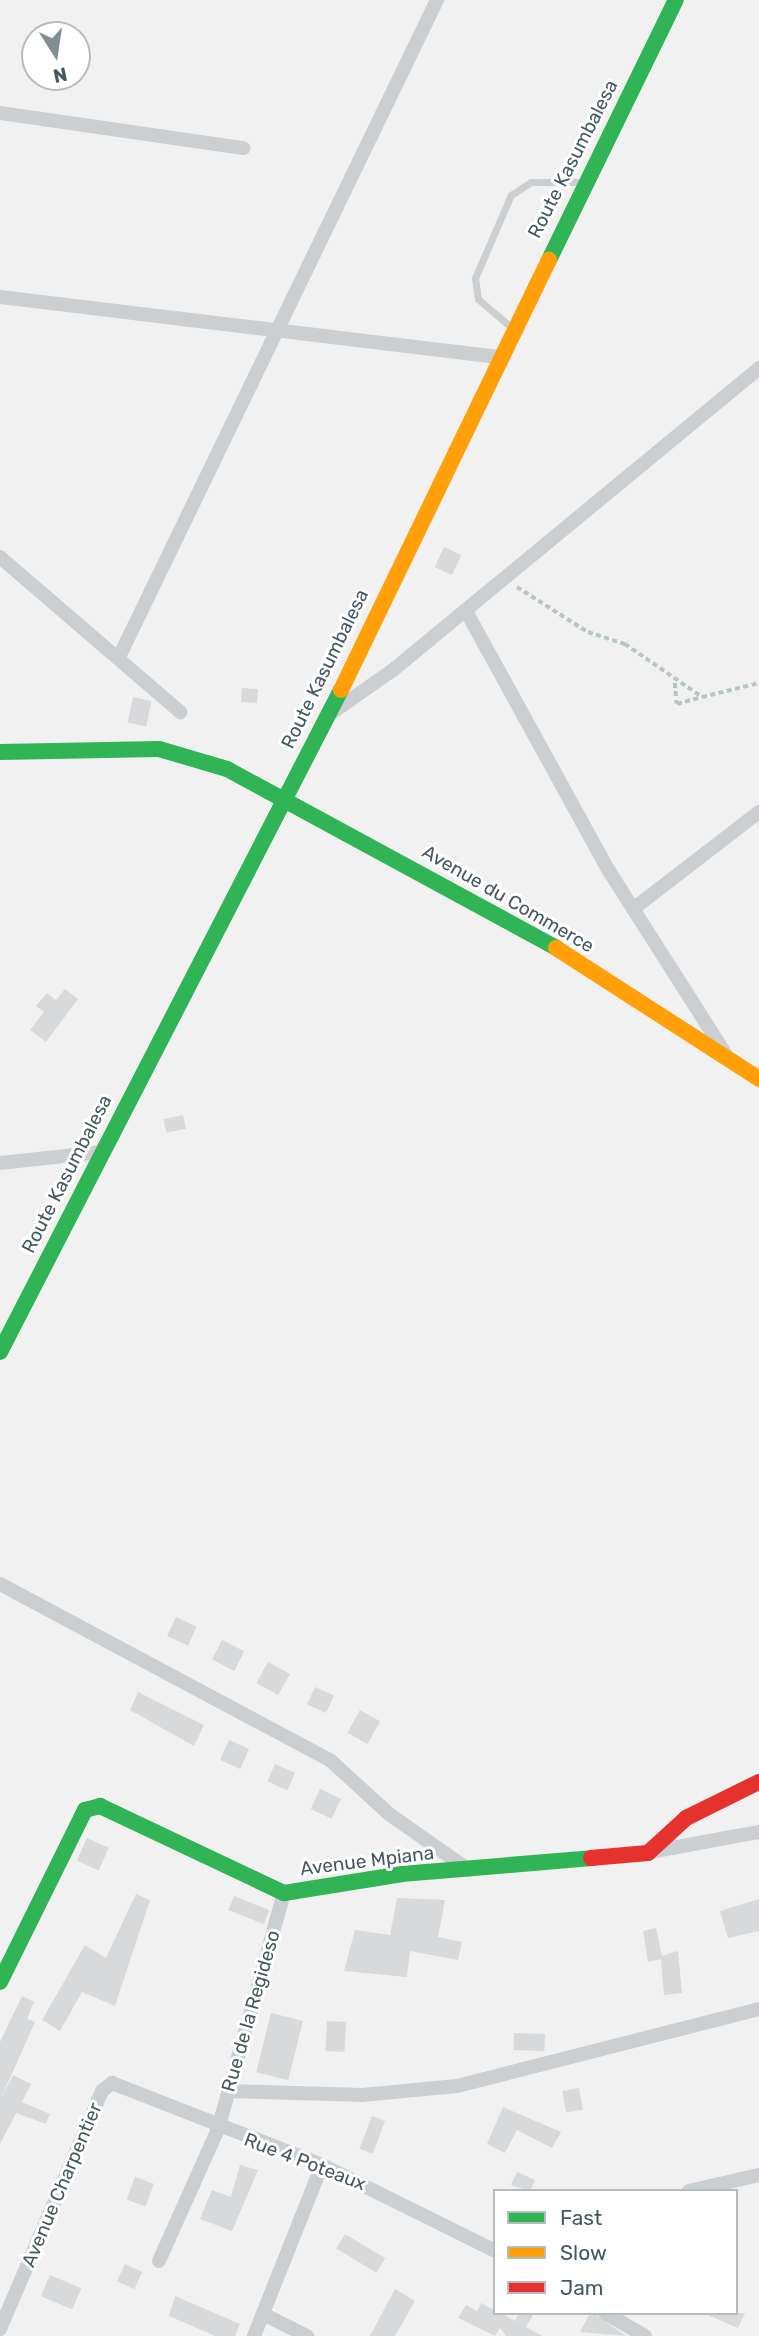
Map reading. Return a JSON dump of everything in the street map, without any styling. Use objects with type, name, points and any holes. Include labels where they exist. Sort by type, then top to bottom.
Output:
[{"type":"main road","name":"Route Kasumbalesa","points":[[0,1352],[284,796],[328,716],[498,356],[676,0]]},
{"type":"main road","name":"Avenue du Commerce","points":[[0,752],[159,749],[227,769],[284,796],[562,951],[759,1079]]},
{"type":"main road","points":[[648,1853],[686,1818],[759,1782]]},
{"type":"main road","name":"Avenue Mpiana","points":[[0,1982],[85,1810],[100,1805],[284,1893],[469,1870],[648,1853]]},
{"type":"street","points":[[120,655],[437,0]]},
{"type":"street","points":[[0,113],[244,148]]},
{"type":"street","points":[[0,297],[279,326],[498,356]]},
{"type":"street","points":[[328,716],[466,611],[759,368]]},
{"type":"street","points":[[0,557],[120,655],[180,712]]},
{"type":"street","points":[[466,611],[633,909],[729,1060]]},
{"type":"street","points":[[633,909],[759,813]]},
{"type":"street","points":[[0,1163],[102,1152]]},
{"type":"street","points":[[0,1584],[331,1760],[388,1814],[469,1870]]},
{"type":"street","points":[[648,1853],[759,1832]]},
{"type":"street","name":"Rue de la Regideso","points":[[159,2261],[218,2129],[284,1893]]},
{"type":"street","points":[[228,2091],[362,2095],[457,2086],[759,2010]]},
{"type":"street","name":"Rue 4 Poteaux","points":[[112,2083],[218,2129],[322,2165],[493,2250]]},
{"type":"street","name":"Avenue Charpentier","points":[[0,2329],[102,2091],[112,2083]]},
{"type":"street","points":[[254,2336],[265,2315],[322,2165]]},
{"type":"street","points":[[698,2189],[759,2175]]},
{"type":"street","points":[[265,2315],[307,2336]]},
{"type":"street","points":[[608,2315],[645,2336]]},
{"type":"lane","points":[[512,328],[478,299],[475,278],[511,195],[531,182],[585,182]]},
{"type":"path","points":[[506,578],[588,632],[625,644],[676,683],[702,697]]},
{"type":"path","points":[[676,683],[677,704],[759,684]]},
{"type":"building","points":[[444,547],[461,555],[452,575],[435,567]]},
{"type":"building","points":[[242,688],[258,689],[257,703],[241,702]]},
{"type":"building","points":[[133,697],[152,701],[146,726],[128,722]]},
{"type":"building","points":[[65,989],[78,999],[46,1042],[30,1030],[44,1012],[36,1006],[47,993],[56,1000]]},
{"type":"building","points":[[183,1115],[186,1129],[166,1133],[163,1119]]},
{"type":"building","points":[[176,1617],[197,1627],[188,1646],[167,1636]]},
{"type":"building","points":[[222,1640],[244,1651],[234,1671],[212,1660]]},
{"type":"building","points":[[268,1662],[290,1674],[278,1695],[256,1683]]},
{"type":"building","points":[[315,1687],[334,1696],[326,1713],[307,1704]]},
{"type":"building","points":[[138,1692],[204,1725],[194,1746],[130,1710]]},
{"type":"building","points":[[360,1710],[380,1721],[368,1744],[347,1733]]},
{"type":"building","points":[[229,1740],[249,1749],[240,1769],[220,1760]]},
{"type":"building","points":[[275,1764],[295,1773],[287,1790],[267,1781]]},
{"type":"building","points":[[320,1789],[341,1799],[332,1819],[311,1809]]},
{"type":"building","points":[[87,1838],[109,1848],[99,1871],[77,1861]]},
{"type":"building","points":[[136,1894],[150,1900],[115,2006],[82,1992],[60,2031],[42,2020],[85,1945],[106,1958]]},
{"type":"building","points":[[234,1896],[269,1910],[264,1924],[228,1910]]},
{"type":"building","points":[[397,1898],[445,1900],[438,1937],[462,1942],[458,1960],[410,1951],[407,1977],[344,1971],[355,1930],[390,1935]]},
{"type":"building","points":[[759,1899],[759,1931],[728,1938],[720,1911]]},
{"type":"building","points":[[656,1928],[662,1956],[678,1951],[682,1993],[664,1995],[661,1959],[648,1962],[643,1931]]},
{"type":"building","points":[[22,1996],[34,2002],[27,2019],[35,2022],[1,2098],[13,2075],[31,2084],[22,2102],[50,2114],[46,2124],[16,2113],[0,2144],[0,2042]]},
{"type":"building","points":[[271,2013],[303,2021],[288,2080],[256,2072]]},
{"type":"building","points":[[327,2021],[346,2022],[344,2052],[325,2051]]},
{"type":"building","points":[[514,2033],[545,2034],[544,2051],[513,2050]]},
{"type":"building","points":[[579,2088],[583,2110],[566,2113],[562,2091]]},
{"type":"building","points":[[503,2107],[561,2132],[552,2148],[517,2130],[505,2153],[487,2144]]},
{"type":"building","points":[[372,2116],[385,2121],[373,2154],[359,2149]]},
{"type":"building","points":[[240,2165],[258,2170],[232,2231],[200,2219],[212,2190],[231,2197]]},
{"type":"building","points":[[517,2172],[535,2180],[531,2189],[511,2185]]},
{"type":"building","points":[[135,2177],[154,2184],[146,2206],[127,2200]]},
{"type":"building","points":[[345,2234],[385,2258],[377,2273],[336,2249]]},
{"type":"building","points":[[125,2264],[142,2272],[134,2289],[117,2281]]},
{"type":"building","points":[[50,2275],[81,2288],[72,2309],[41,2296]]},
{"type":"building","points":[[395,2289],[415,2301],[395,2336],[370,2336]]},
{"type":"building","points":[[175,2296],[240,2324],[235,2336],[215,2336],[169,2316]]},
{"type":"building","points":[[481,2303],[493,2309],[493,2315],[504,2315],[515,2321],[518,2315],[533,2315],[526,2327],[542,2336],[506,2336],[500,2328],[495,2336],[458,2318],[466,2305],[477,2311]]},
{"type":"building","points":[[745,2313],[738,2328],[708,2315]]},
{"type":"building","points":[[589,2315],[596,2315],[626,2336],[580,2332]]},
{"type":"traffic: fast","points":[[549,260],[676,0]]},
{"type":"traffic: fast","points":[[0,1352],[341,690]]},
{"type":"traffic: fast","points":[[0,752],[159,749],[227,769],[556,948]]},
{"type":"traffic: fast","points":[[0,1982],[85,1810],[100,1806],[284,1893],[402,1874],[591,1858]]},
{"type":"traffic: slow","points":[[341,690],[549,260]]},
{"type":"traffic: slow","points":[[556,948],[759,1079]]},
{"type":"traffic: jam","points":[[591,1858],[648,1853],[686,1818],[759,1782]]}]
